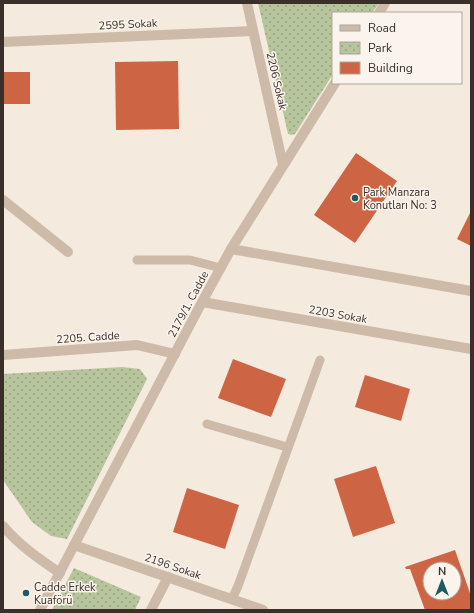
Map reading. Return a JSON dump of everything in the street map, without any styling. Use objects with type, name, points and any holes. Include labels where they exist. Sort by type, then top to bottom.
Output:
[{"type":"street","name":"2206 Sokak","points":[[247,3],[283,165]]},
{"type":"street","points":[[380,12],[385,3]]},
{"type":"street","name":"2595 Sokak","points":[[3,42],[253,31]]},
{"type":"street","name":"2179/1. Cadde","points":[[40,610],[174,354],[231,249],[334,84]]},
{"type":"street","points":[[3,200],[68,252]]},
{"type":"street","points":[[231,249],[471,290]]},
{"type":"street","name":"2203 Sokak","points":[[202,302],[471,349]]},
{"type":"street","name":"2205. Cadde","points":[[3,355],[137,345],[174,354]]},
{"type":"street","points":[[3,526],[37,558],[60,573]]},
{"type":"street","name":"2196 Sokak","points":[[74,544],[263,610]]},
{"type":"street","points":[[151,610],[168,577]]},
{"type":"lane","points":[[137,260],[190,260],[221,268]]},
{"type":"lane","points":[[232,599],[320,360]]},
{"type":"lane","points":[[207,424],[287,447]]},
{"type":"green space","points":[[258,3],[379,3],[373,12],[332,12],[332,76],[295,134],[288,134]]},
{"type":"green space","points":[[122,367],[140,369],[147,379],[67,539],[51,536],[32,522],[3,480],[3,374]]},
{"type":"green space","points":[[74,568],[141,597],[135,610],[52,610]]},
{"type":"building","points":[[178,61],[179,129],[116,130],[115,62]]},
{"type":"building","points":[[3,72],[30,72],[30,104],[3,104]]},
{"type":"building","name":"Park Manzara Konutları No: 3","points":[[356,153],[397,181],[355,243],[314,215]]},
{"type":"building","points":[[471,211],[471,246],[457,239]]},
{"type":"building","points":[[233,359],[286,379],[271,417],[218,398]]},
{"type":"building","points":[[365,375],[410,389],[401,421],[355,407]]},
{"type":"building","points":[[376,466],[395,523],[353,537],[334,479]]},
{"type":"building","points":[[187,488],[239,505],[225,549],[173,532]]},
{"type":"building","points":[[455,550],[459,561],[423,561]]},
{"type":"building","points":[[422,561],[422,601],[462,601],[462,570],[471,596],[471,610],[425,610],[410,569],[406,569],[405,567]]},
{"type":"place","name":"Park Manzara Konutları No: 3","points":[[355,198]]},
{"type":"place","name":"Cadde Erkek Kuaförü","points":[[26,593]]}]
